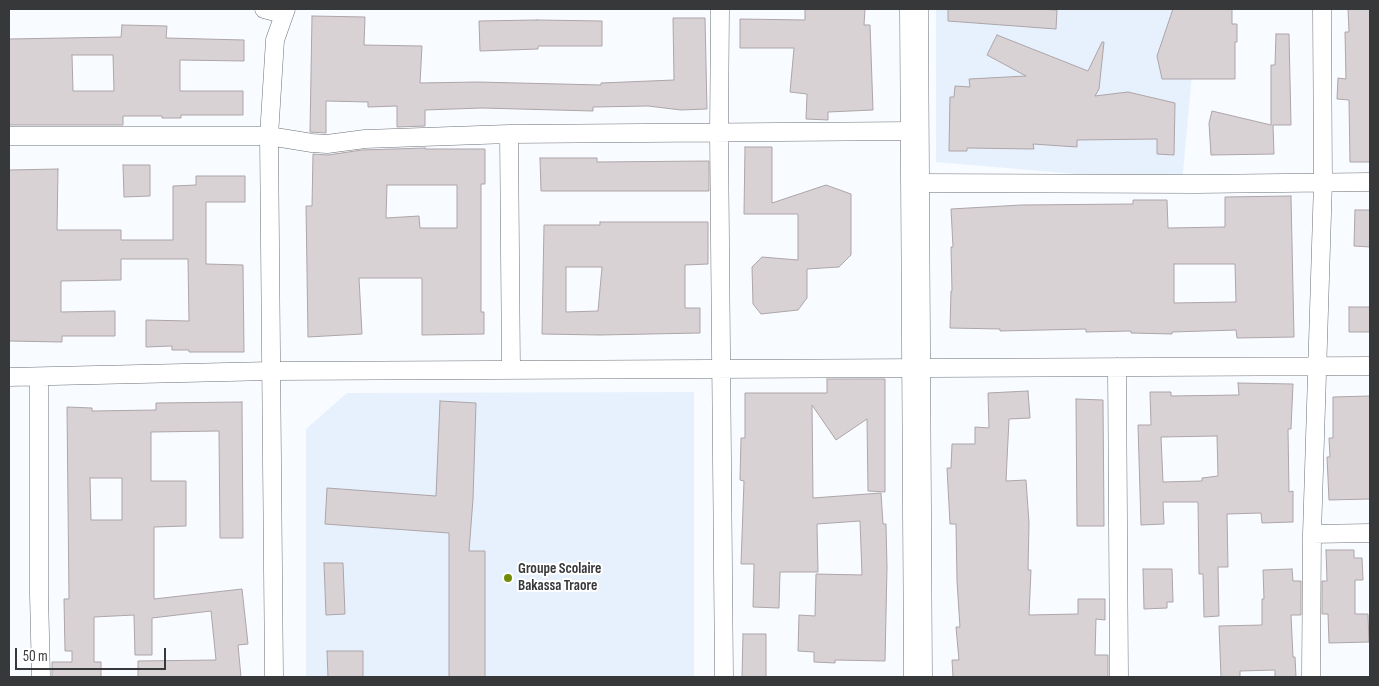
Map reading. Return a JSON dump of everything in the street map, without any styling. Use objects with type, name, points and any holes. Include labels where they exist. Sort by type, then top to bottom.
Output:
[{"type":"main road","points":[[914,9],[918,677]]},
{"type":"street","points":[[264,9],[285,11],[275,40],[268,136],[274,677]]},
{"type":"street","points":[[720,9],[718,132],[724,677]]},
{"type":"street","points":[[1311,677],[1312,534],[1323,182],[1322,9]]},
{"type":"street","points":[[9,136],[268,136],[297,142],[327,144],[365,140],[508,134],[914,131]]},
{"type":"street","points":[[508,134],[511,370]]},
{"type":"street","points":[[915,183],[1196,184],[1370,182]]},
{"type":"street","points":[[9,377],[511,370],[1370,366]]},
{"type":"street","points":[[1117,367],[1119,677]]},
{"type":"street","points":[[39,378],[38,594],[41,677]]},
{"type":"street","points":[[1312,534],[1370,533]]},
{"type":"shaded area","points":[[936,9],[1198,9],[1182,183],[936,162]]},
{"type":"shaded area","points":[[694,392],[694,677],[306,677],[306,429],[347,393]]},
{"type":"building","points":[[805,9],[865,9],[864,25],[870,25],[873,110],[828,112],[828,120],[806,119],[807,94],[790,92],[794,48],[740,48],[740,19],[805,20]]},
{"type":"building","points":[[948,9],[1057,10],[1056,29],[948,21]]},
{"type":"building","points":[[1173,9],[1232,9],[1232,24],[1237,24],[1235,79],[1162,79],[1157,56]]},
{"type":"building","points":[[1348,9],[1370,9],[1370,162],[1350,162],[1349,100],[1337,99],[1338,78],[1346,79],[1345,32],[1349,32]]},
{"type":"building","points":[[312,16],[365,17],[364,45],[422,46],[420,83],[477,82],[601,85],[601,83],[674,80],[673,18],[705,18],[707,109],[681,110],[648,106],[593,107],[593,111],[482,108],[425,110],[425,126],[397,127],[397,106],[368,107],[368,102],[326,101],[326,133],[310,132]]},
{"type":"building","points":[[479,21],[602,21],[602,46],[538,46],[538,49],[480,51]]},
{"type":"building","points":[[122,25],[167,26],[166,38],[244,40],[244,61],[180,60],[180,91],[243,91],[243,115],[181,115],[181,118],[123,116],[123,125],[9,125],[9,39],[121,37]],"holes":[[[72,55],[113,55],[114,91],[73,91]]]},
{"type":"building","points":[[1276,34],[1289,34],[1291,125],[1273,125],[1274,154],[1211,155],[1209,123],[1212,111],[1271,125],[1271,65],[1275,65]]},
{"type":"building","points":[[997,35],[1088,71],[1102,42],[1104,42],[1099,89],[1095,96],[1128,92],[1175,103],[1174,155],[1157,154],[1157,139],[1077,140],[1077,147],[1033,144],[1034,149],[967,148],[967,151],[949,151],[950,97],[954,97],[955,86],[970,87],[969,79],[1026,76],[987,55]]},
{"type":"building","points":[[745,147],[772,147],[772,203],[826,185],[851,194],[851,255],[839,267],[807,269],[807,298],[798,310],[761,314],[753,304],[752,267],[762,257],[798,260],[798,214],[744,214]]},
{"type":"building","points":[[485,149],[485,184],[481,184],[481,312],[484,312],[484,334],[422,335],[422,278],[359,278],[362,334],[308,337],[306,206],[312,206],[313,154],[328,155],[362,150]],"holes":[[[387,185],[457,185],[457,228],[420,228],[419,216],[386,218]]]},
{"type":"building","points":[[540,158],[597,158],[597,162],[709,161],[709,191],[541,191]]},
{"type":"building","points":[[123,165],[150,165],[150,196],[124,197]]},
{"type":"building","points":[[58,169],[57,230],[121,230],[121,240],[173,240],[173,186],[196,185],[196,176],[245,176],[245,202],[206,202],[206,264],[243,265],[244,352],[189,352],[189,350],[172,350],[172,346],[146,347],[146,320],[189,321],[188,259],[121,259],[121,280],[61,281],[61,312],[115,311],[115,336],[62,336],[62,342],[9,341],[9,170]]},
{"type":"building","points":[[1291,196],[1294,337],[1237,338],[1236,330],[1172,332],[1172,334],[1131,333],[1131,331],[1086,332],[1086,329],[1000,331],[1000,329],[950,328],[952,291],[951,247],[953,247],[951,209],[1021,205],[1133,204],[1133,200],[1167,200],[1168,228],[1225,227],[1225,197]],"holes":[[[1174,264],[1235,264],[1236,302],[1174,303]]]},
{"type":"building","points":[[1355,210],[1370,210],[1370,247],[1354,246]]},
{"type":"building","points":[[600,222],[708,222],[708,264],[685,265],[685,308],[700,308],[700,333],[542,334],[544,225],[600,225]],"holes":[[[566,267],[602,267],[598,311],[566,312]]]},
{"type":"building","points":[[1349,307],[1370,307],[1370,332],[1349,332]]},
{"type":"building","points":[[827,379],[885,379],[885,492],[868,491],[867,419],[836,440],[812,405],[813,498],[881,493],[883,524],[886,524],[885,661],[835,660],[835,663],[814,662],[814,652],[798,651],[799,615],[815,616],[816,574],[862,575],[860,521],[817,524],[818,572],[780,572],[779,608],[753,607],[754,564],[741,564],[744,481],[740,480],[741,438],[745,438],[745,393],[827,393]]},
{"type":"building","points":[[1238,383],[1293,384],[1291,429],[1288,429],[1289,492],[1293,491],[1293,522],[1262,523],[1261,513],[1227,514],[1228,567],[1218,567],[1219,616],[1204,617],[1203,574],[1199,574],[1198,502],[1163,502],[1164,524],[1141,525],[1138,425],[1151,425],[1150,392],[1171,392],[1171,396],[1239,395]],"holes":[[[1217,436],[1218,476],[1202,478],[1202,481],[1163,482],[1161,437]]]},
{"type":"building","points":[[1028,391],[1030,418],[1009,419],[1006,481],[1026,480],[1029,523],[1028,570],[1031,570],[1029,615],[1078,614],[1078,599],[1105,599],[1105,620],[1096,619],[1095,655],[1108,655],[1108,677],[953,677],[952,660],[959,660],[956,627],[960,627],[956,524],[950,524],[947,468],[951,468],[952,444],[975,444],[975,427],[989,428],[988,393]]},
{"type":"building","points":[[1370,396],[1370,499],[1329,500],[1327,457],[1330,457],[1329,438],[1333,438],[1333,397]]},
{"type":"building","points":[[1076,399],[1103,400],[1104,526],[1077,526]]},
{"type":"building","points":[[440,401],[476,403],[473,499],[469,551],[485,551],[485,677],[449,677],[449,533],[325,524],[327,488],[436,496]]},
{"type":"building","points":[[242,402],[243,538],[220,538],[219,431],[151,432],[151,481],[186,481],[186,526],[154,527],[154,599],[242,589],[248,644],[238,645],[241,677],[138,677],[138,661],[216,660],[211,611],[152,618],[152,655],[135,655],[134,615],[94,617],[94,662],[101,662],[101,677],[52,677],[52,662],[72,662],[72,651],[65,651],[64,599],[69,599],[67,407],[92,408],[92,411],[156,410],[156,403]],"holes":[[[90,478],[122,478],[122,520],[91,520]]]},
{"type":"building","points":[[1326,550],[1354,550],[1354,558],[1362,558],[1363,580],[1355,580],[1355,614],[1368,614],[1369,642],[1329,643],[1328,614],[1322,614],[1322,581],[1327,581]]},
{"type":"building","points":[[324,563],[343,563],[345,614],[326,615]]},
{"type":"building","points":[[1143,569],[1172,569],[1173,602],[1167,602],[1167,608],[1144,609]]},
{"type":"building","points":[[1292,569],[1293,581],[1301,581],[1301,615],[1291,615],[1296,677],[1275,677],[1275,670],[1240,671],[1240,677],[1221,677],[1219,626],[1262,625],[1262,599],[1264,599],[1263,570]]},
{"type":"building","points":[[743,634],[766,634],[766,677],[742,677]]},
{"type":"building","points":[[327,651],[363,651],[363,677],[328,677]]},
{"type":"place","name":"Groupe Scolaire Bakassa Traore","points":[[508,578]]}]
